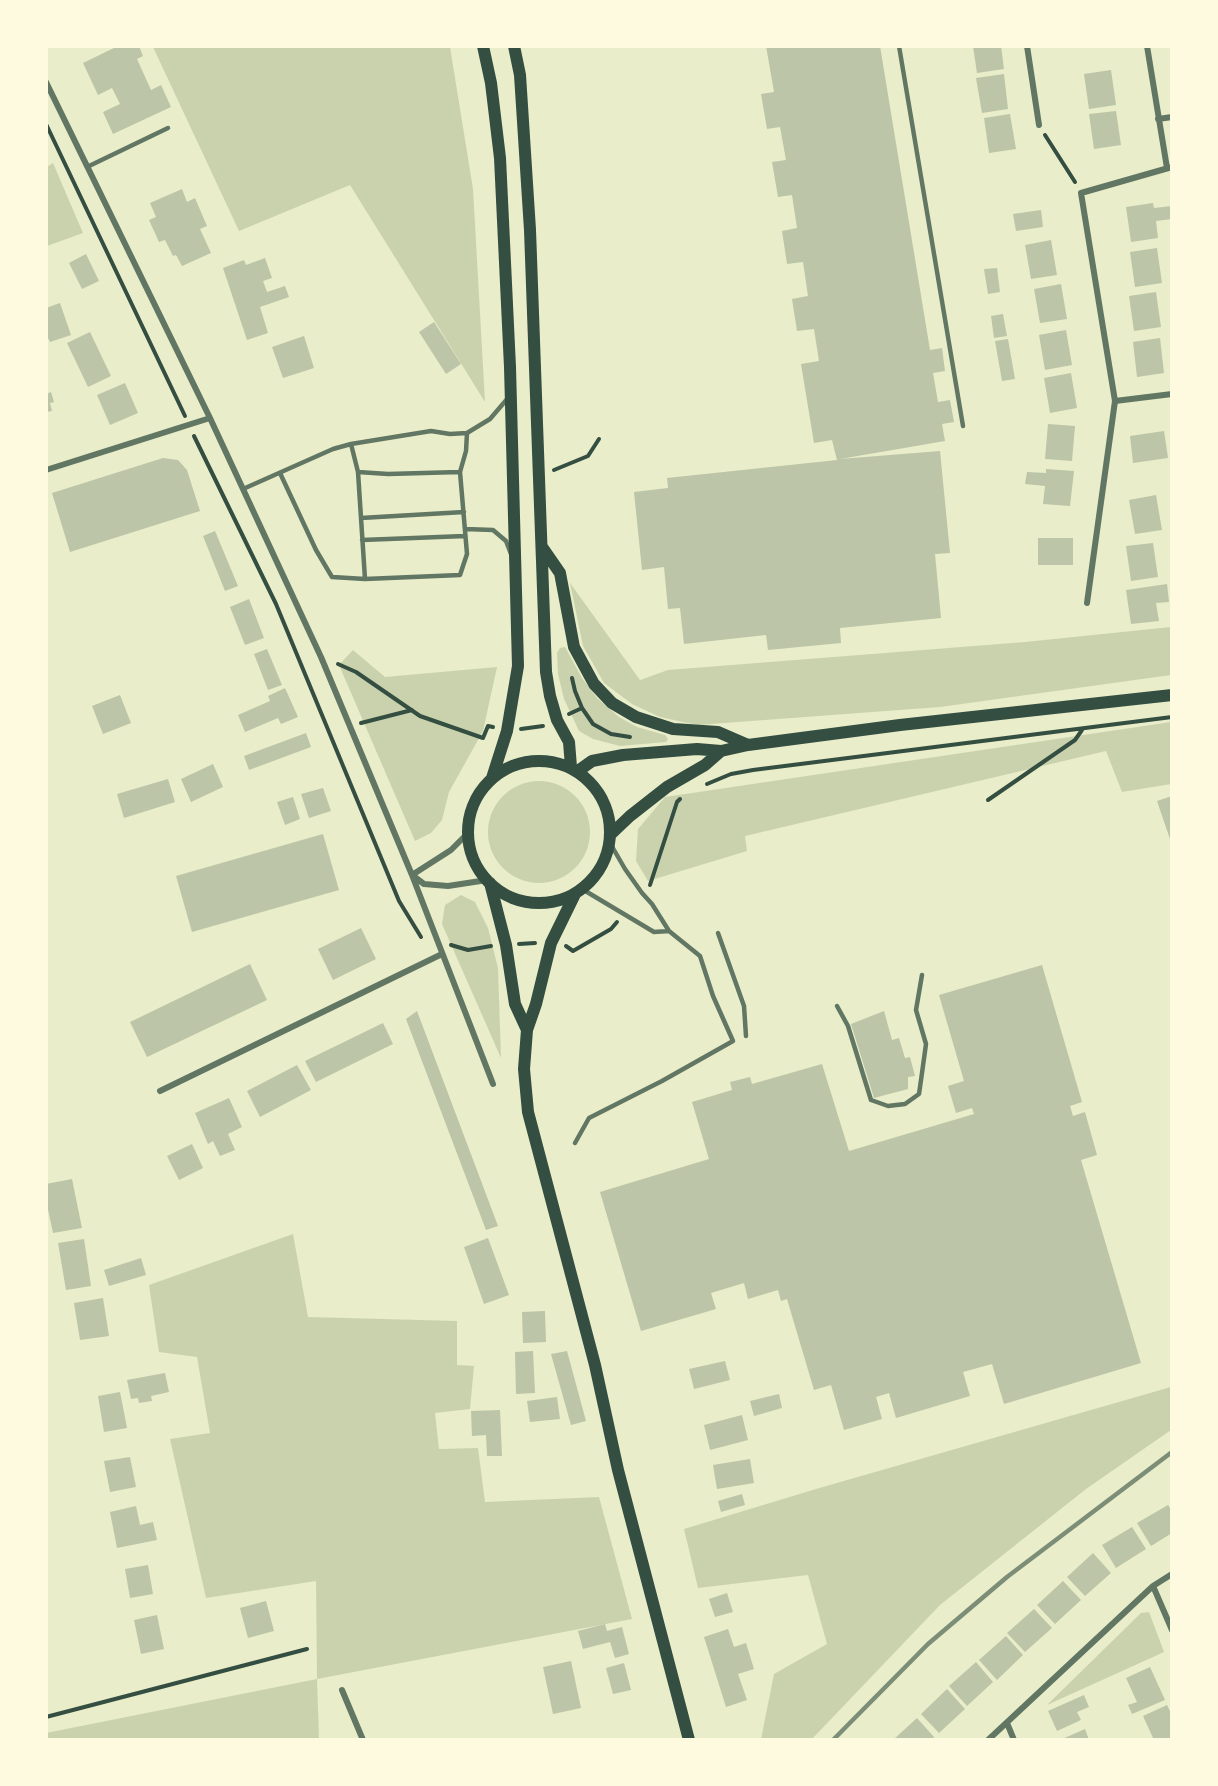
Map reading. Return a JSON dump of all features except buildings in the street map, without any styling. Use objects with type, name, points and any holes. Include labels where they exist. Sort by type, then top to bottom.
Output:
[{"type":"main road","points":[[483,46],[500,158],[518,666],[507,731],[492,778]]},
{"type":"main road","points":[[514,46],[520,75],[530,230],[546,672],[549,696],[557,720],[569,742],[574,769]]},
{"type":"main road","points":[[541,546],[560,573],[574,647],[594,684],[612,703],[636,717],[673,729],[718,732],[748,745]]},
{"type":"main road","points":[[574,769],[623,755],[697,749],[721,751],[748,745],[900,725],[1172,695]]},
{"type":"main road","points":[[610,839],[630,816],[668,787],[705,765],[721,751]]},
{"type":"main road","points":[[488,881],[504,894],[521,901],[548,902],[578,891],[595,876],[604,860],[610,839],[607,810],[595,788],[574,769],[551,761],[530,761],[510,766],[492,778],[479,794],[471,813],[468,833],[473,858],[488,881],[506,945],[515,1004],[527,1030]]},
{"type":"main road","points":[[578,891],[551,944],[527,1030],[524,1069],[528,1112],[595,1365],[618,1470],[689,1740]]},
{"type":"street","points":[[1027,46],[1040,126]]},
{"type":"street","points":[[1087,603],[1115,401],[1081,193],[1169,168],[1158,119],[1147,46]]},
{"type":"street","points":[[46,82],[210,418],[321,657],[412,875],[493,1084]]},
{"type":"street","points":[[1158,119],[1172,117]]},
{"type":"street","points":[[1115,401],[1172,394]]},
{"type":"street","points":[[46,470],[210,418]]},
{"type":"street","points":[[412,875],[451,850],[468,833]]},
{"type":"street","points":[[412,875],[424,884],[448,886],[488,881]]},
{"type":"street","points":[[160,1091],[442,954]]},
{"type":"street","points":[[988,1740],[1154,1586],[1172,1574]]},
{"type":"street","points":[[1154,1586],[1172,1630]]},
{"type":"street","points":[[342,1690],[363,1740]]},
{"type":"street","points":[[1007,1722],[1014,1740]]},
{"type":"lane","points":[[899,46],[963,426]]},
{"type":"lane","points":[[87,166],[168,128]]},
{"type":"lane","points":[[243,489],[333,449],[351,444],[431,431],[450,434],[466,433],[490,419],[510,396]]},
{"type":"lane","points":[[280,472],[316,550],[332,578],[460,575],[467,554],[460,472],[466,451],[466,433]]},
{"type":"lane","points":[[351,444],[358,472],[365,579]]},
{"type":"lane","points":[[358,472],[388,474],[460,472]]},
{"type":"lane","points":[[361,518],[464,512]]},
{"type":"lane","points":[[465,529],[493,530],[506,541],[515,568]]},
{"type":"lane","points":[[362,540],[465,536]]},
{"type":"lane","points":[[575,1143],[589,1118],[733,1041],[713,996],[700,956],[669,931],[625,869],[610,839]]},
{"type":"lane","points":[[578,891],[654,932],[669,931]]},
{"type":"lane","points":[[718,933],[744,1006],[746,1036]]},
{"type":"lane","points":[[837,1006],[849,1026],[871,1100],[888,1106],[905,1104],[919,1094],[926,1044],[916,1010],[922,975]]},
{"type":"path","points":[[46,124],[221,495],[276,604],[399,901],[422,938],[425,939]]},
{"type":"path","points":[[1040,126],[1081,193]]},
{"type":"path","points":[[539,475],[588,456],[599,439]]},
{"type":"path","points":[[321,657],[356,672],[420,716],[483,738],[488,726],[507,731],[546,725],[557,720]]},
{"type":"path","points":[[351,725],[412,710]]},
{"type":"path","points":[[699,787],[731,774],[753,770],[1172,717]]},
{"type":"path","points":[[988,800],[1075,740],[1083,729]]},
{"type":"path","points":[[649,886],[677,802],[683,796]]},
{"type":"path","points":[[561,944],[573,951],[611,929],[619,918]]},
{"type":"path","points":[[522,944],[541,943]]},
{"type":"path","points":[[450,945],[468,950],[494,946]]},
{"type":"path","points":[[46,1717],[308,1649]]},
{"type":"green space","points":[[153,47],[450,47],[473,189],[485,402],[350,185],[239,231]]},
{"type":"green space","points":[[53,163],[83,233],[47,246],[47,167]]},
{"type":"green space","points":[[570,583],[640,680],[668,670],[1025,642],[1171,627],[1171,675],[940,707],[697,725],[660,717],[632,704],[604,683],[583,646]]},
{"type":"green space","points":[[565,647],[582,678],[597,698],[619,717],[637,727],[665,735],[668,739],[666,742],[620,746],[593,739],[579,731],[564,699],[558,674],[557,653],[560,648]]},
{"type":"green space","points":[[353,650],[385,677],[497,667],[483,731],[449,792],[442,820],[431,833],[415,841],[339,665]]},
{"type":"green space","points":[[1171,722],[1171,784],[1122,792],[1106,751],[745,836],[747,851],[648,881],[636,861],[638,829],[665,797]]},
{"type":"green space","points":[[539,781],[558,785],[575,796],[586,813],[590,832],[586,851],[575,868],[558,879],[539,883],[520,879],[503,868],[492,851],[488,832],[492,813],[503,796],[520,785]]},
{"type":"green space","points":[[461,895],[475,902],[488,928],[498,968],[501,1058],[442,924],[445,905]]},
{"type":"green space","points":[[293,1234],[308,1317],[457,1321],[457,1365],[474,1366],[470,1409],[435,1413],[439,1449],[478,1448],[485,1502],[599,1497],[632,1619],[317,1679],[316,1581],[206,1598],[170,1439],[210,1433],[197,1357],[159,1352],[149,1285]]},
{"type":"green space","points":[[1171,1387],[1171,1430],[1086,1489],[940,1605],[812,1739],[761,1739],[774,1674],[827,1644],[808,1575],[698,1588],[684,1529]]},
{"type":"green space","points":[[1149,1612],[1164,1652],[1047,1705],[1141,1613]]},
{"type":"green space","points":[[317,1679],[319,1739],[47,1740],[46,1733]]},
{"type":"railway","points":[[833,1740],[928,1644],[1007,1577],[1172,1452]]}]
